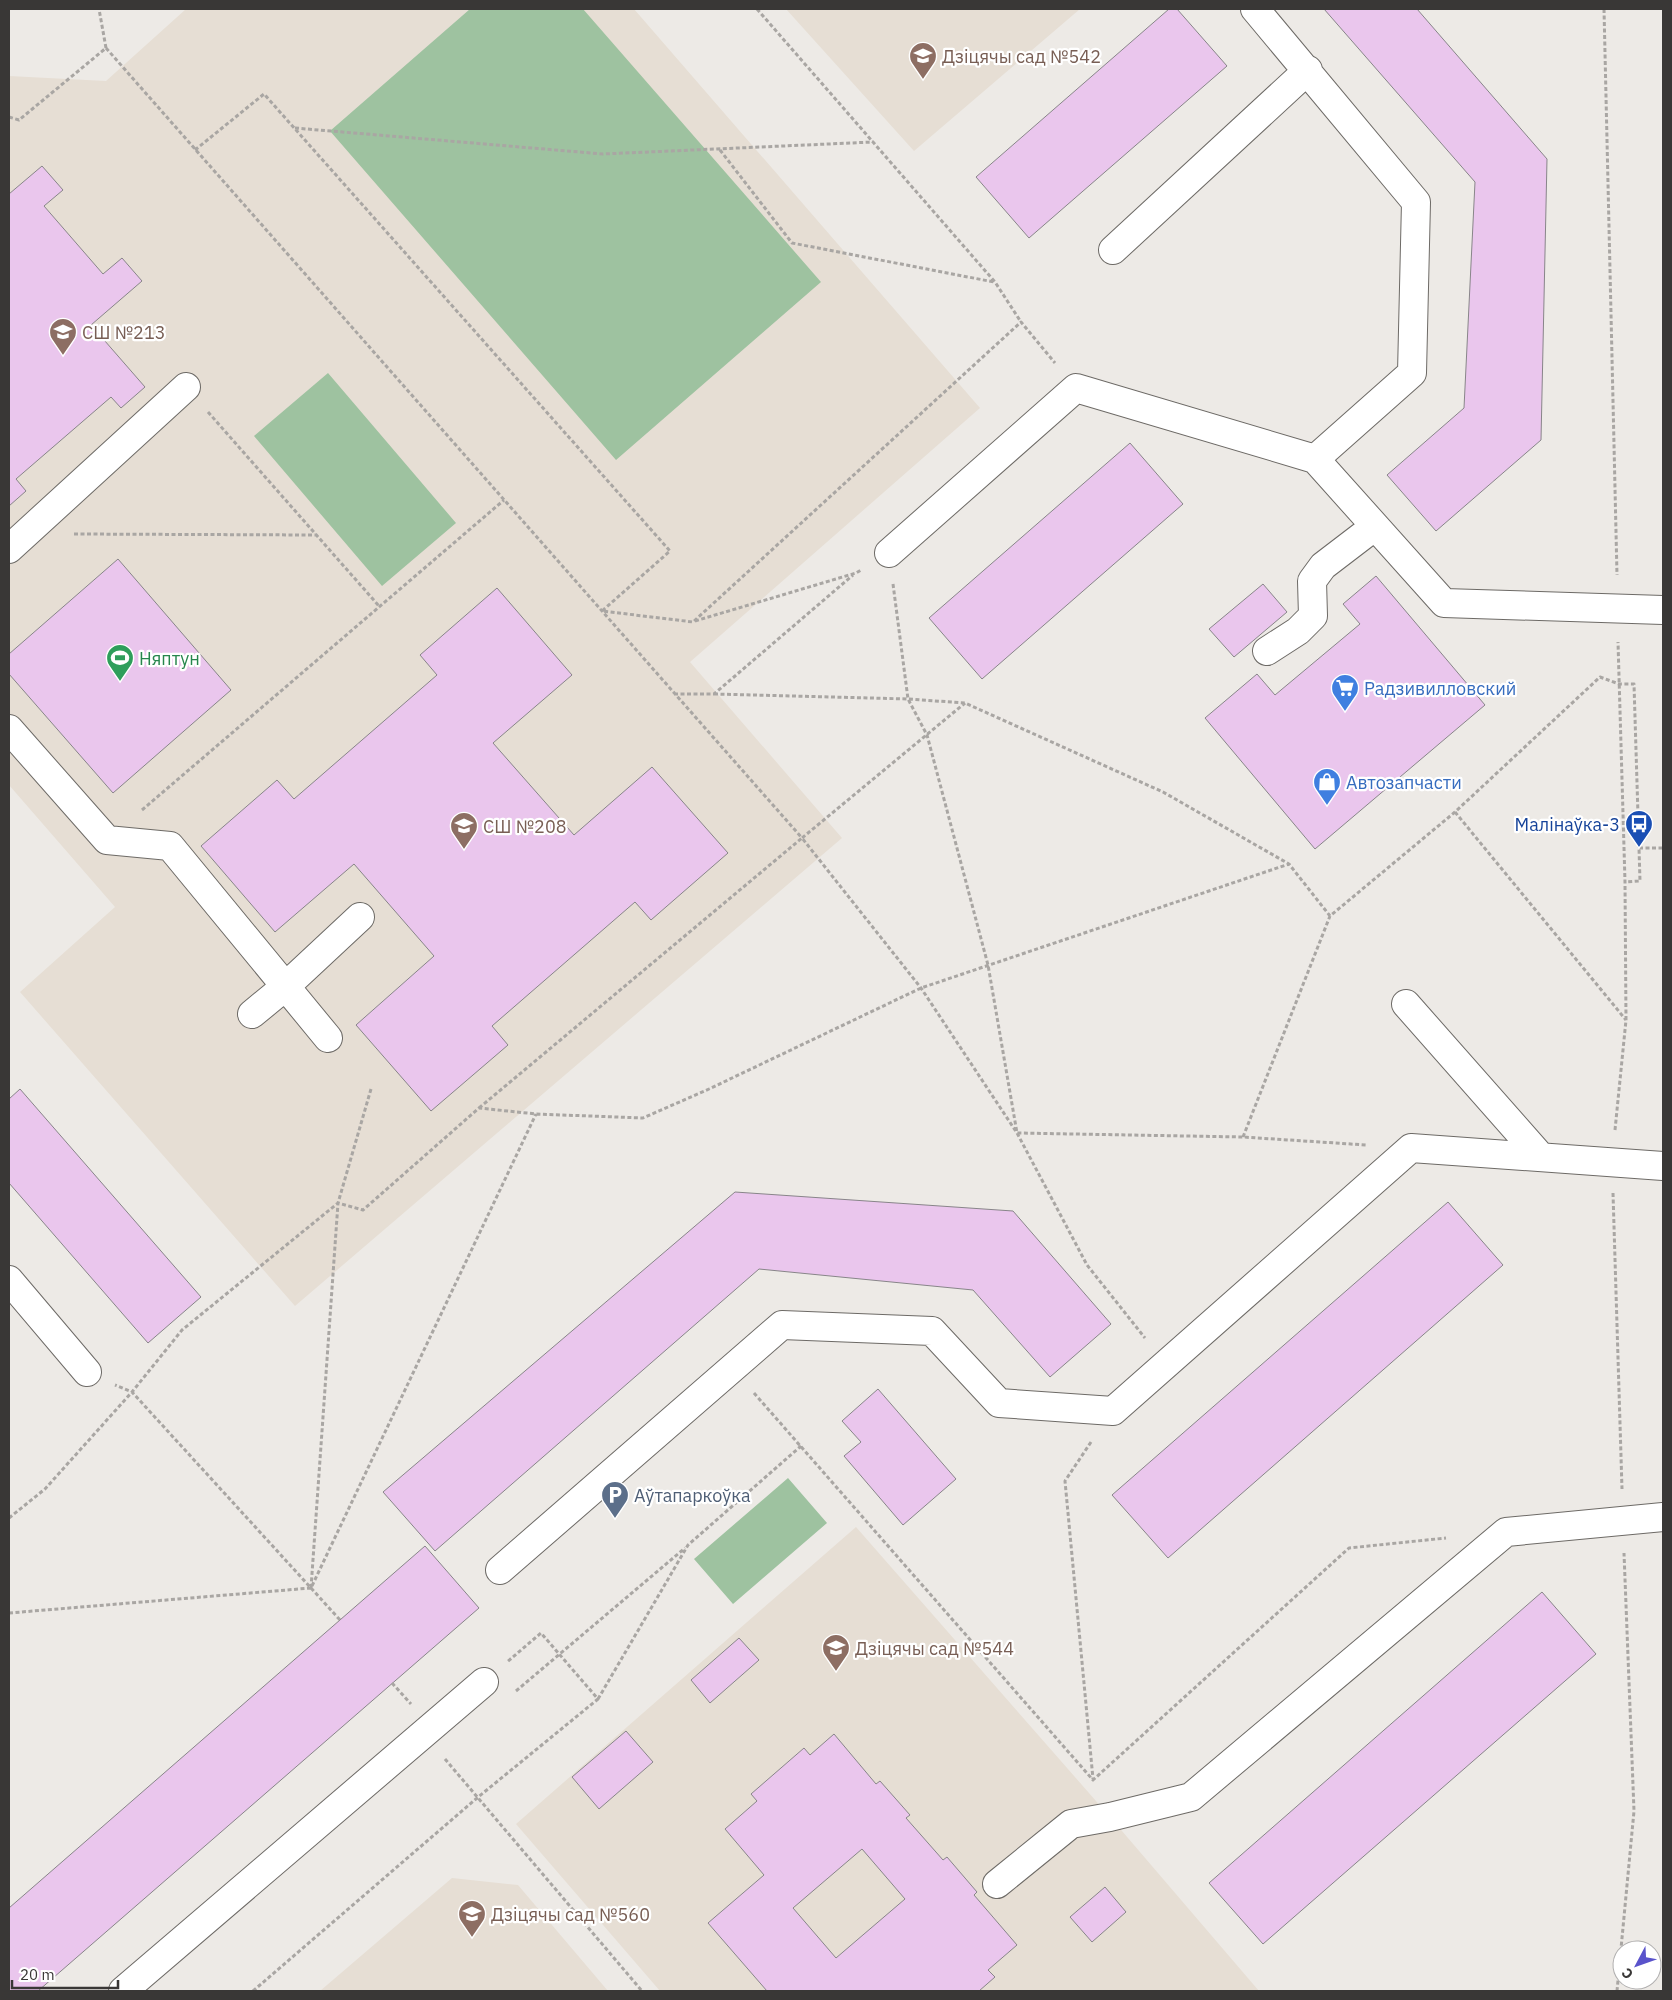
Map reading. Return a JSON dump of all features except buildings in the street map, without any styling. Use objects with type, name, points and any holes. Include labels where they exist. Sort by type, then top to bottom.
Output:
[{"type":"lane","points":[[1256,9],[1416,202],[1412,373],[1315,459]]},
{"type":"lane","points":[[1114,250],[1308,70]]},
{"type":"lane","points":[[18,541],[186,387]]},
{"type":"lane","points":[[889,553],[1076,388],[1315,459],[1444,603],[1663,610]]},
{"type":"lane","points":[[1267,651],[1298,631],[1313,616],[1312,581],[1323,566],[1374,527]]},
{"type":"lane","points":[[9,729],[107,840],[170,846],[328,1038]]},
{"type":"lane","points":[[252,1014],[286,986],[360,917]]},
{"type":"lane","points":[[1406,1004],[1541,1157]]},
{"type":"lane","points":[[500,1570],[782,1325],[932,1331],[999,1402],[1113,1411],[1411,1148],[1663,1166]]},
{"type":"lane","points":[[9,1280],[87,1372]]},
{"type":"lane","points":[[997,1884],[1070,1824],[1110,1817],[1191,1797],[1506,1532],[1663,1517]]},
{"type":"lane","points":[[124,1991],[484,1682]]},
{"type":"path","points":[[99,9],[106,48],[802,838],[921,988],[1017,1133],[1087,1265],[1166,1364]]},
{"type":"path","points":[[757,9],[995,282],[1021,322],[1076,388]]},
{"type":"path","points":[[1604,9],[1618,609],[1618,684],[1626,882],[1626,1020],[1612,1162],[1634,1811],[1617,1991]]},
{"type":"path","points":[[9,117],[19,120],[106,48]]},
{"type":"path","points":[[195,150],[264,94],[670,552],[602,611]]},
{"type":"path","points":[[294,128],[603,154],[873,142]]},
{"type":"path","points":[[720,149],[792,244],[995,282]]},
{"type":"path","points":[[693,622],[1021,322]]},
{"type":"path","points":[[186,387],[380,606]]},
{"type":"path","points":[[107,840],[504,500]]},
{"type":"path","points":[[18,541],[316,535]]},
{"type":"path","points":[[714,694],[856,573],[889,553],[908,698],[927,735],[988,965],[1017,1133]]},
{"type":"path","points":[[602,611],[693,622],[856,573]]},
{"type":"path","points":[[1244,1137],[1330,916],[1455,812],[1600,676],[1618,684],[1634,684],[1640,882],[1626,882]]},
{"type":"path","points":[[674,694],[908,698],[965,703],[1163,792],[1289,864],[1330,916]]},
{"type":"path","points":[[338,1203],[363,1210],[479,1108],[965,703]]},
{"type":"path","points":[[1455,812],[1626,1020]]},
{"type":"path","points":[[1639,848],[1663,848]]},
{"type":"path","points":[[479,1108],[536,1114],[644,1118],[921,988],[1289,864]]},
{"type":"path","points":[[311,1588],[338,1203],[371,1089]]},
{"type":"path","points":[[311,1588],[536,1114]]},
{"type":"path","points":[[1017,1133],[1244,1137],[1411,1148]]},
{"type":"path","points":[[9,1518],[45,1489],[132,1392],[182,1330],[338,1203]]},
{"type":"path","points":[[732,1368],[1093,1780]]},
{"type":"path","points":[[87,1372],[132,1392],[340,1620]]},
{"type":"path","points":[[1093,1780],[1065,1481],[1113,1411]]},
{"type":"path","points":[[515,1692],[801,1446]]},
{"type":"path","points":[[1093,1780],[1349,1548],[1447,1538]]},
{"type":"path","points":[[253,1991],[476,1798],[598,1699],[688,1545]]},
{"type":"path","points":[[9,1613],[311,1588]]},
{"type":"path","points":[[484,1682],[542,1633],[598,1699]]},
{"type":"path","points":[[423,1735],[642,1991]]},
{"type":"shaded area","points":[[186,9],[634,9],[980,408],[690,662],[842,838],[295,1306],[20,992],[115,907],[9,785],[9,76],[106,81]]},
{"type":"shaded area","name":"Дзіцячы сад №542","points":[[786,9],[1080,9],[914,151]]},
{"type":"shaded area","name":"Дзіцячы сад №544","points":[[856,1527],[1110,1817],[1259,1991],[660,1991],[516,1824]]},
{"type":"shaded area","name":"Дзіцячы сад №560","points":[[452,1878],[518,1885],[608,1991],[320,1991]]},
{"type":"green space","points":[[470,9],[583,9],[821,282],[616,460],[330,131]]},
{"type":"green space","points":[[328,373],[456,523],[382,586],[254,436]]},
{"type":"green space","points":[[788,1478],[827,1523],[733,1604],[694,1559]]},
{"type":"place","name":"Дзіцячы сад №542","points":[[923,80]]},
{"type":"place","name":"СШ №213","points":[[63,356]]},
{"type":"place","name":"Няптун","points":[[120,682]]},
{"type":"place","name":"Радзивилловский","points":[[1345,712]]},
{"type":"place","name":"Автозапчасти","points":[[1327,806]]},
{"type":"place","name":"Малінаўка-3","points":[[1639,848]]},
{"type":"place","name":"СШ №208","points":[[464,850]]},
{"type":"place","name":"Аўтапаркоўка","points":[[615,1519]]},
{"type":"place","name":"Дзіцячы сад №544","points":[[836,1672]]},
{"type":"place","name":"Дзіцячы сад №560","points":[[472,1938]]}]
